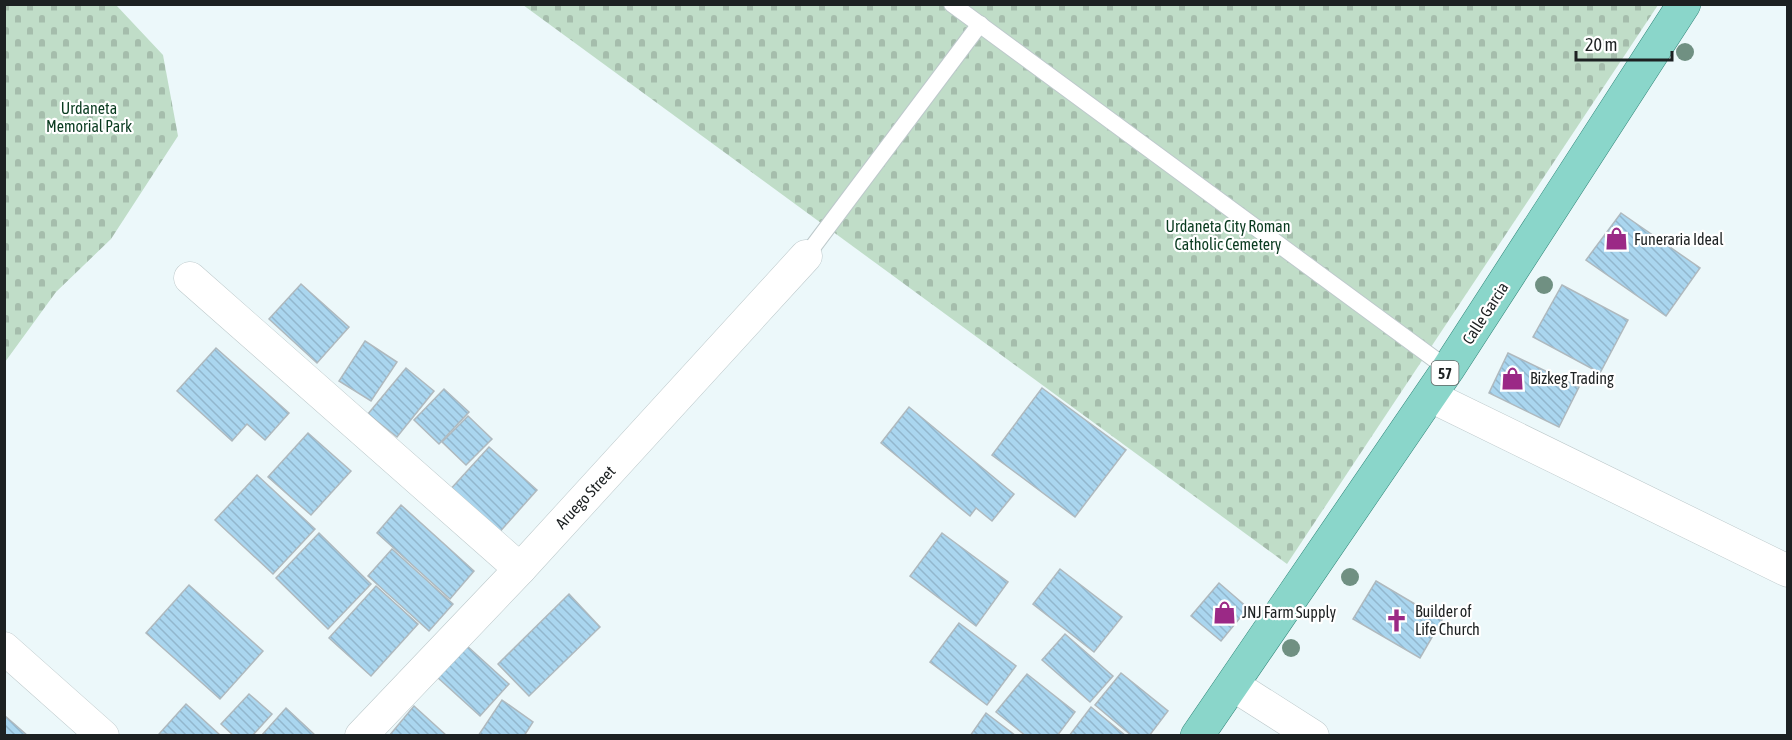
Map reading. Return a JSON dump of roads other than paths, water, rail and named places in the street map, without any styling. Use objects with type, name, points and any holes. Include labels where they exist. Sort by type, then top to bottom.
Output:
[{"type":"main road","name":"Calle Garcia","points":[[1197,735],[1448,369],[1684,4]]},
{"type":"street","name":"Aruego Street","points":[[361,735],[519,569],[806,256]]},
{"type":"street","points":[[190,278],[519,569]]},
{"type":"street","points":[[1430,396],[1788,571]]},
{"type":"street","points":[[4,648],[103,735]]},
{"type":"street","points":[[1233,685],[1313,735]]},
{"type":"lane","points":[[952,4],[1448,369]]},
{"type":"lane","points":[[806,256],[980,24]]},
{"type":"place","name":"Funeraria Ideal","points":[[1616,239]]},
{"type":"place","name":"Bizkeg Trading","points":[[1512,378]]},
{"type":"place","name":"JNJ Farm Supply","points":[[1224,612]]},
{"type":"place","name":"Builder of Life Church","points":[[1397,620]]},
{"type":"park label","name":"Urdaneta Memorial Park","points":[[89,117]]},
{"type":"park label","name":"Urdaneta City Roman Catholic Cemetery","points":[[1228,235]]}]
